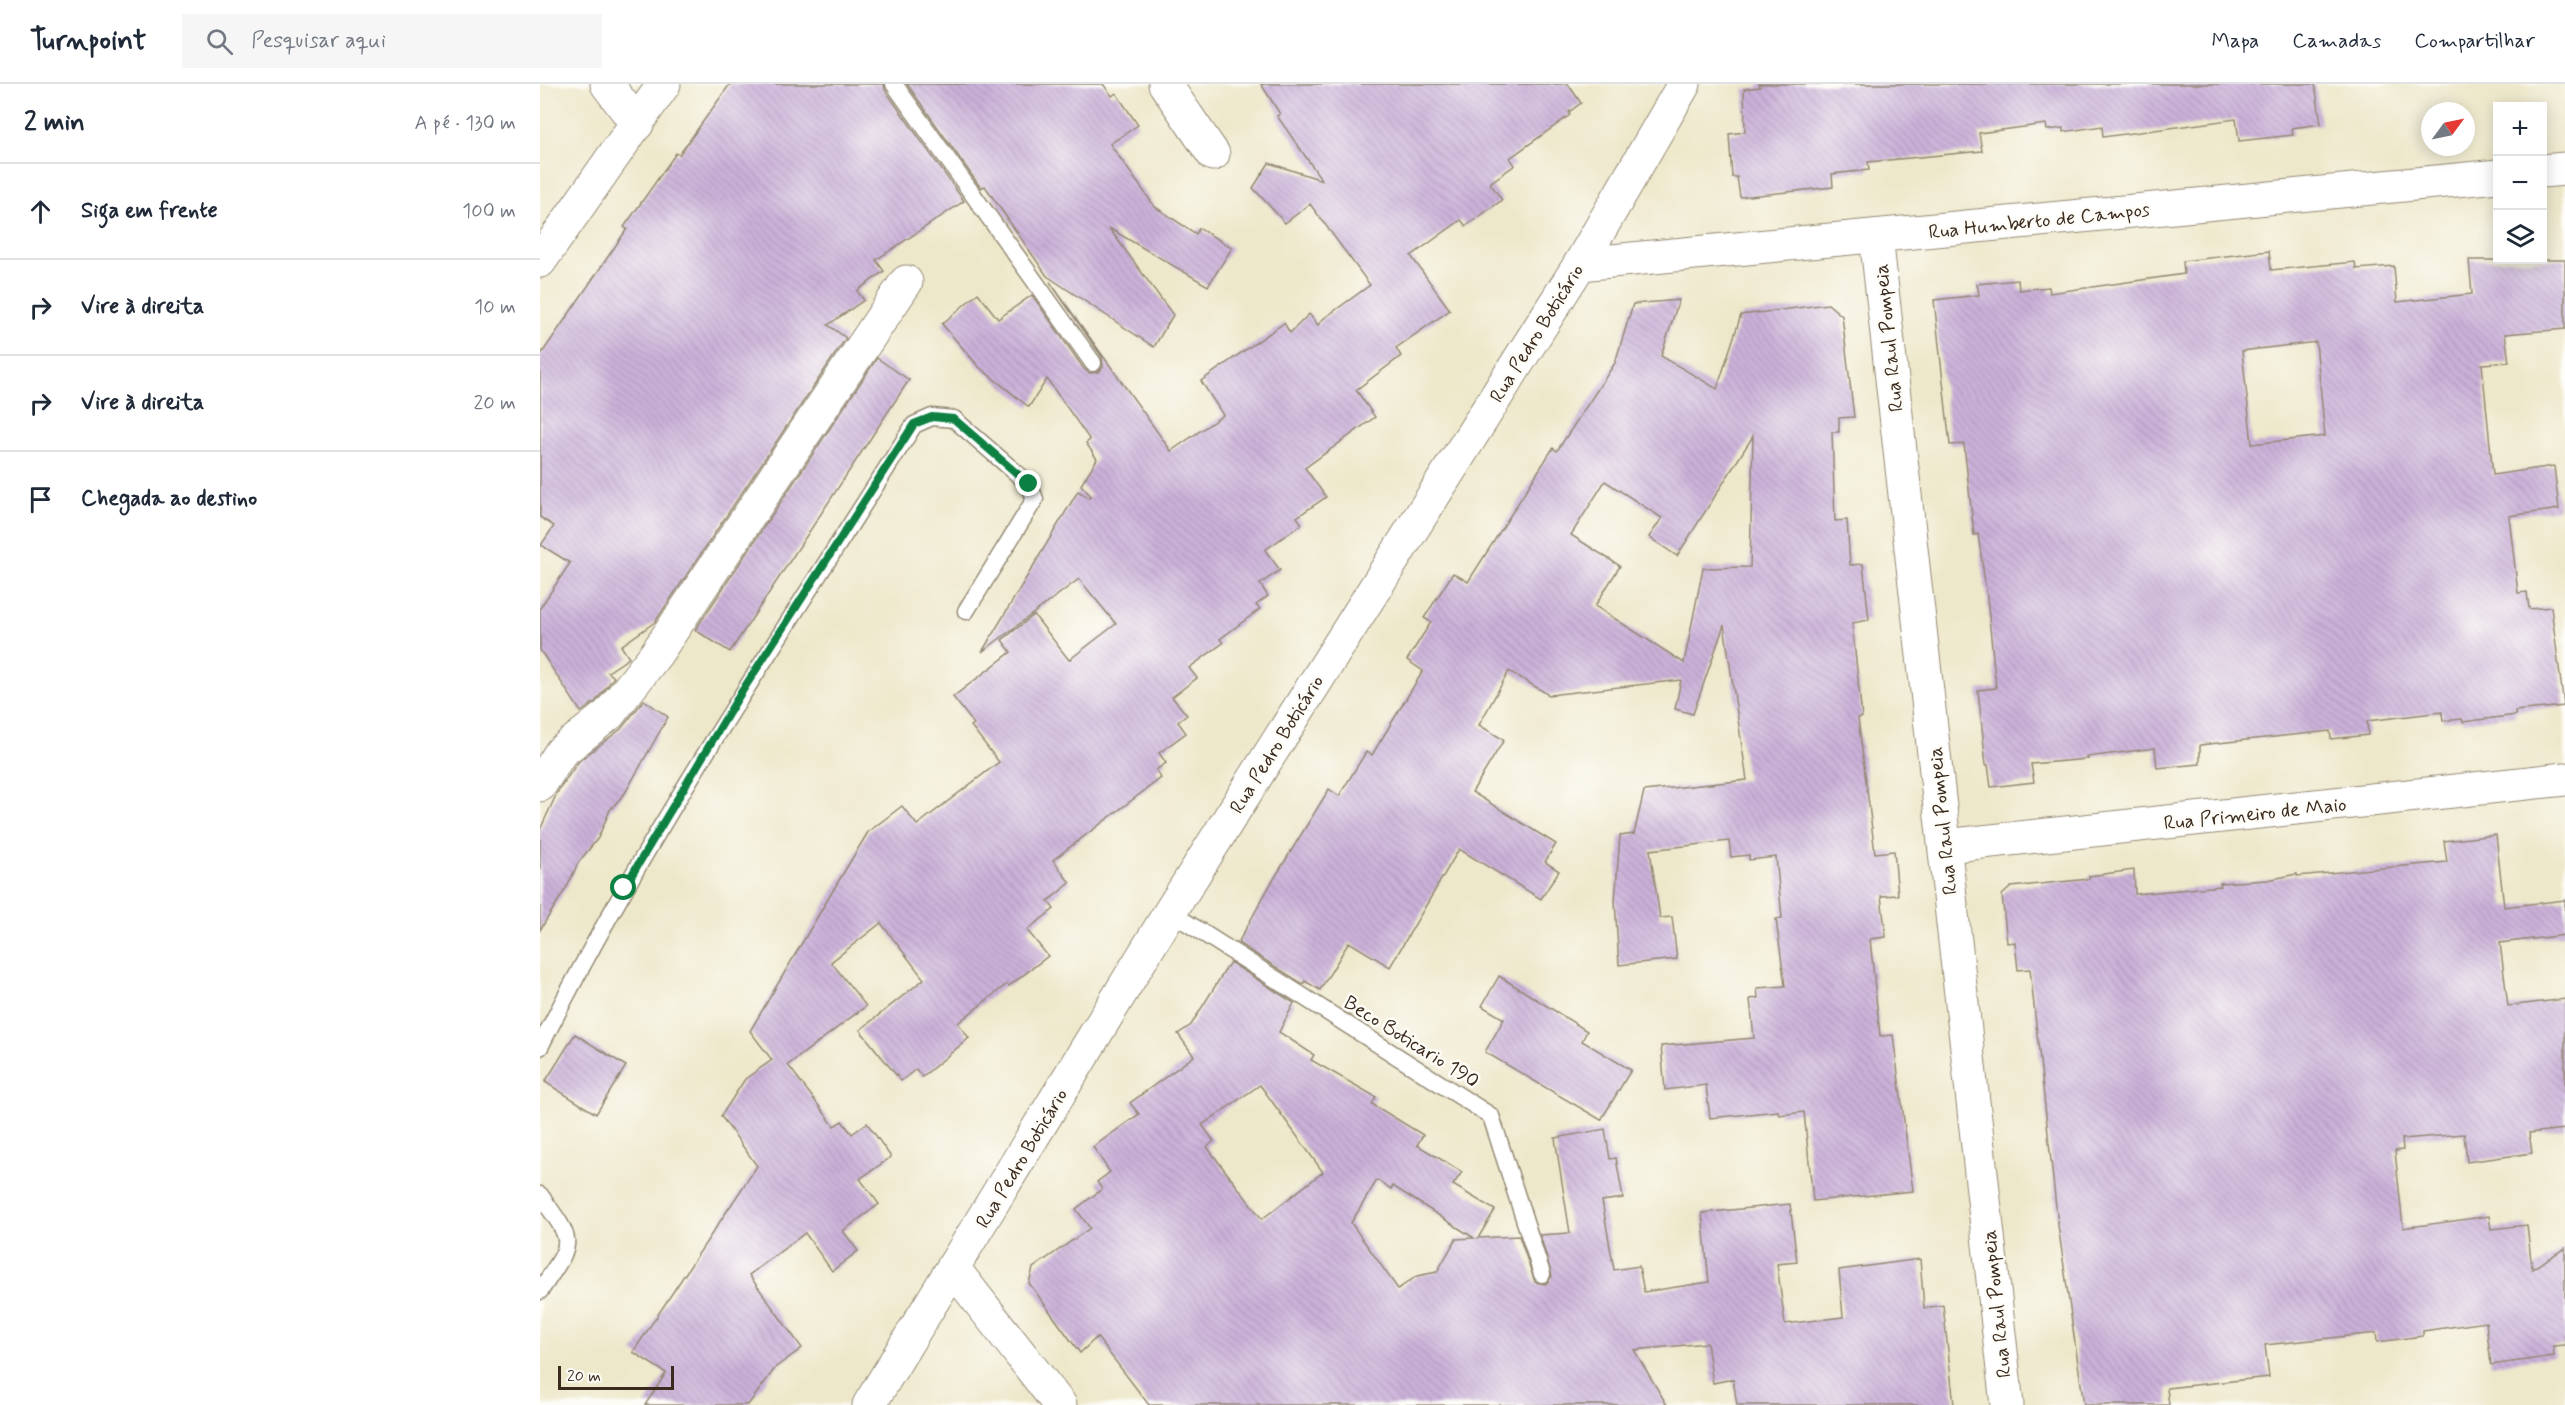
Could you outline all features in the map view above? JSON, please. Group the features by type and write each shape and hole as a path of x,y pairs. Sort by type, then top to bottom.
{"street":[{"path":"607,84 637,124"},
{"path":"540,261 664,84"},
{"path":"1165,84 1213,154"},
{"name":"Rua Pedro Boticário","path":"869,1405 1170,912 1580,264 1683,84"},
{"path":"2547,171 2565,169"},
{"name":"Rua Humberto de Campos","path":"1580,264 2493,176"},
{"name":"Rua Raul Pompeia","path":"1876,236 2007,1405"},
{"path":"540,785 561,752 609,714 657,654 906,282"},
{"name":"Rua Primeiro de Maio","path":"1944,846 2565,779"},
{"path":"954,1268 1060,1405"}],"lane":[{"path":"894,84 1093,363"},
{"path":"540,1047 624,888 739,696 914,424 932,417 954,419 1029,484 1035,499 966,611"},
{"name":"Beco Boticario 190","path":"1170,912 1491,1116 1542,1274"},
{"path":"540,1195 565,1230 567,1243 563,1256 540,1290"}],"building":[{"path":"730,84 884,84 885,90 964,201 876,260 884,271 857,291 864,300 828,325 846,338 655,622 621,646 629,658 608,672 614,677 596,701 581,712 540,650 540,608 570,563 541,545 554,526 540,517 540,356 627,229 624,227 676,153 679,155"},
{"path":"907,84 1103,84 1112,96 1116,93 1138,125 1110,144 1155,207 1196,234 1199,228 1232,248 1208,286 1109,228 1173,315 1154,347 1047,276 985,186 981,188"},
{"path":"1261,84 1568,84 1581,103 1569,112 1570,115 1510,158 1515,165 1490,183 1502,200 1466,226 1461,220 1411,256 1450,310 1396,348 1401,356 1356,390 1375,417 1305,468 1326,497 1297,517 1302,524 1265,550 1280,570 1260,584 1268,596 1256,605 1260,609 1220,639 1223,643 1189,668 1197,678 1172,697 1187,715 1178,722 1186,733 1159,753 1166,763 1156,770 1161,778 1053,860 1070,883 1048,901 1054,909 1027,930 1048,956 1009,986 1007,984 958,1023 969,1038 922,1077 916,1069 901,1081 860,1030 924,979 881,923 831,962 866,1006 788,1065 834,1126 842,1121 852,1134 867,1123 891,1157 860,1179 879,1204 843,1231 858,1251 832,1271 805,1233 749,1275 802,1348 776,1367 748,1405 645,1405 666,1373 633,1352 757,1166 721,1116 745,1079 772,1060 750,1031 868,832 902,806 917,825 999,762 971,726 974,724 953,697 1011,652 1002,640 1034,615 1069,660 1116,624 1079,579 982,652 1078,491 1089,498 1091,496 1081,485 1097,459 1086,443 1090,440 1047,379 1029,407 979,367 942,324 978,293 998,319 1032,295 1084,369 1089,373 1099,372 1103,367 1102,357 1050,282 1171,451 1223,415 1201,381 1284,323 1290,333 1309,314 1318,325 1370,285 1310,204 1285,223 1253,188 1269,163 1322,180 1277,116 1280,114"},
{"path":"1759,84 2315,84 2321,124 2292,128 2293,135 2239,141 2236,119 2103,137 2102,126 2063,132 2063,128 2047,130 2046,124 1979,133 1982,151 1868,162 1869,170 1832,174 1833,187 1740,197 1737,177 1732,177 1729,134 1745,132 1744,89 1760,87"},
{"path":"2269,251 2271,270 2355,262 2356,269 2394,266 2397,302 2472,294 2469,260 2493,260 2493,264 2547,264 2547,260 2565,260 2565,329 2505,334 2509,362 2482,364 2493,475 2554,466 2559,509 2509,516 2518,593 2527,592 2529,609 2551,607 2564,706 2515,711 2516,715 2463,722 2462,719 2443,721 2442,712 2367,721 2368,735 2331,739 2330,731 2200,745 2200,764 2157,768 2155,748 2087,757 2088,759 2031,764 2034,782 1991,787 1988,765 1986,765 1978,690 1996,688 1987,597 1978,534 1974,535 1964,444 1950,445 1934,300 1979,295 1977,284 2018,280 2019,290 2049,287 2050,293 2184,274 2183,261","holes":["2316,342 2325,436 2252,444 2242,351"]},
{"path":"1679,300 1661,356 1717,389 1741,315 1828,304 1842,316 1854,417 1839,418 1839,432 1832,432 1835,521 1847,520 1850,565 1863,564 1869,620 1852,623 1862,717 1858,718 1875,853 1894,851 1898,895 1881,896 1886,937 1870,939 1880,1036 1893,1035 1913,1191 1813,1201 1804,1112 1779,1115 1778,1111 1710,1118 1706,1085 1665,1090 1661,1046 1754,1038 1750,999 1758,998 1757,988 1785,986 1776,919 1782,918 1776,857 1749,860 1749,855 1731,857 1729,841 1650,850 1660,918 1672,917 1677,959 1619,965 1615,901 1620,836 1634,834 1644,791 1747,780 1724,625 1693,714 1675,709 1681,680 1549,695 1509,671 1479,725 1504,740 1472,792 1556,844 1545,862 1559,871 1541,899 1459,849 1390,967 1349,942 1320,990 1305,981 1303,984 1238,943 1269,887 1329,789 1339,796 1366,752 1372,755 1423,671 1407,660 1431,622 1424,618 1453,573 1468,582 1553,448 1557,451 1615,363 1633,304","holes":["1753,436 1750,567 1703,568 1684,663 1595,606 1620,566 1571,535 1605,481 1662,518 1649,537 1677,556"]},
{"path":"877,358 909,380 730,652 695,630"},
{"path":"644,700 668,717 625,793 610,810 598,838 578,863 568,885 540,930 540,830 557,793 579,761 621,729"},
{"path":"2496,835 2504,907 2565,900 2565,935 2500,943 2508,1006 2565,999 2565,1129 2529,1133 2532,1153 2467,1162 2464,1134 2402,1139 2403,1150 2395,1151 2403,1228 2489,1216 2491,1229 2527,1225 2532,1269 2565,1248 2565,1345 2553,1346 2554,1356 2491,1365 2486,1322 2423,1331 2423,1336 2377,1342 2376,1333 2265,1345 2269,1377 2167,1388 2169,1405 2084,1405 2058,1225 2030,969 2018,970 2015,942 2007,943 2002,895 2011,887 2089,879 2089,876 2134,870 2135,894 2221,886 2220,883 2267,880 2297,874 2297,876 2447,862 2444,841"},
{"path":"1230,962 1294,1003 1279,1032 1314,1055 1311,1060 1376,1097 1372,1104 1423,1135 1417,1145 1462,1172 1453,1185 1495,1210 1478,1238 1519,1236 1535,1282 1546,1284 1552,1276 1540,1235 1570,1233 1555,1138 1605,1129 1610,1159 1616,1158 1623,1198 1602,1201 1614,1270 1639,1266 1644,1292 1709,1282 1702,1213 1790,1204 1797,1262 1777,1264 1785,1324 1843,1317 1839,1270 1920,1259 1924,1308 1943,1305 1954,1405 1737,1405 1733,1379 1713,1383 1707,1343 1634,1350 1667,1405 1149,1405 1097,1337 1080,1353 1029,1283 1033,1268 1090,1228 1076,1209 1102,1189 1097,1182 1110,1172 1093,1147 1139,1114 1130,1103 1194,1056 1178,1034 1191,1025","holes":["1260,1085 1323,1172 1262,1219 1207,1147 1214,1141 1202,1125","1377,1180 1391,1189 1393,1186 1474,1238 1456,1239 1437,1272 1417,1276 1398,1289 1351,1223"]},
{"path":"1499,976 1587,1031 1582,1041 1631,1070 1601,1120 1485,1052 1504,1019 1482,1006"},
{"path":"575,1034 626,1066 596,1114 545,1082"}],"route":[{"path":"624,888 739,696 914,424 932,417 954,419 1029,484"}]}
